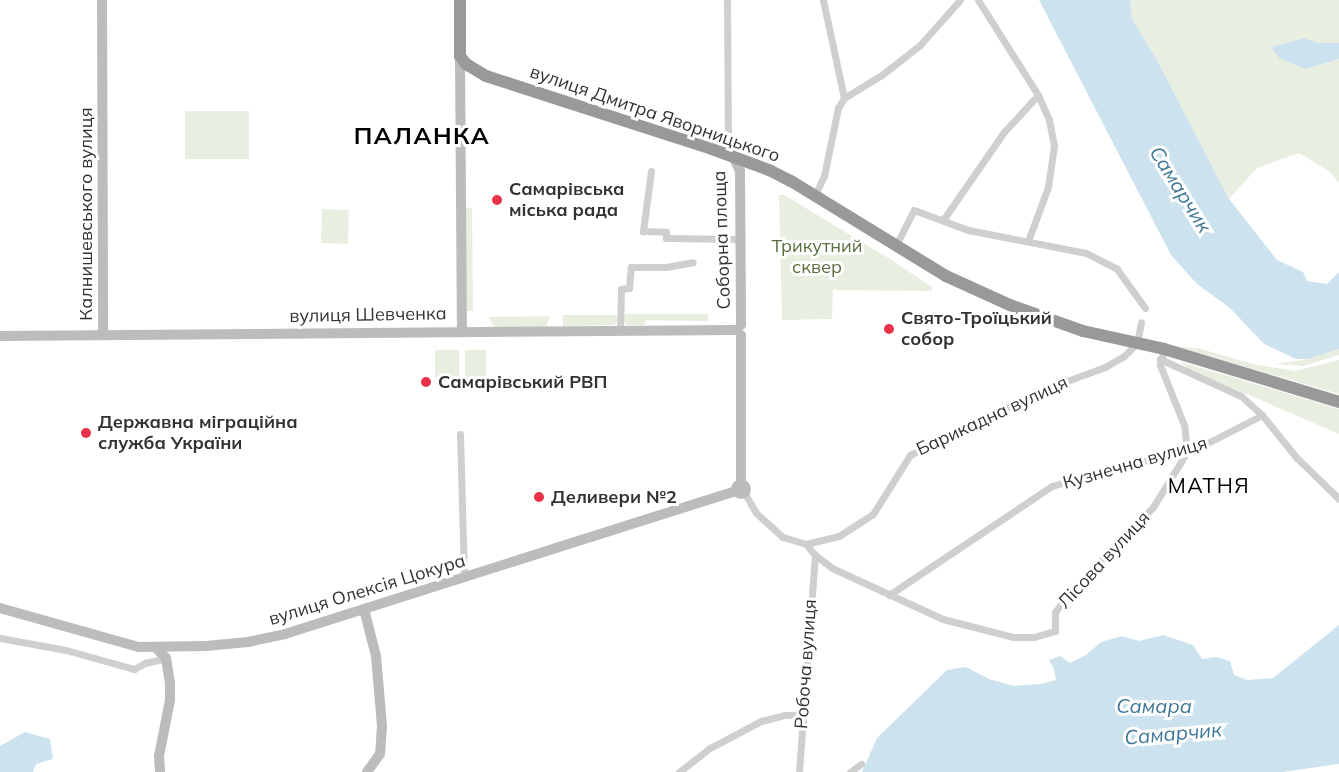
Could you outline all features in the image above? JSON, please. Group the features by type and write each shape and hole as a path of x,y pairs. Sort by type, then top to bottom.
{"highway":[{"path":"460,0 460,56"},
{"name":"вулиця Дмитра Яворницького","path":"460,56 466,64 486,76 733,156 769,170 815,195 946,276 1010,305 1083,331 1137,343 1162,354 1339,402"}],"street":[{"name":"Калнишевського вулиця","path":"102,0 103,334"},
{"path":"727,0 728,141 733,156"},
{"path":"823,0 844,98"},
{"path":"815,195 824,176 838,108 844,98 883,74 920,45 960,0"},
{"path":"978,0 1038,95 1050,120 1054,146 1048,188 1028,241"},
{"path":"460,56 462,331"},
{"path":"944,220 1004,132 1038,95"},
{"name":"Соборна площа","path":"733,156 740,171 741,489"},
{"path":"651,171 643,231 666,231 666,238 741,239"},
{"path":"896,245 914,210 969,230 1086,253 1117,269 1145,308"},
{"path":"620,330 621,290 629,288 630,267 666,267 693,262"},
{"path":"1137,343 1141,322"},
{"name":"вулиця Шевченка","path":"0,336 739,330"},
{"name":"Барикадна вулиця","path":"806,544 838,536 873,514 910,455 1045,389 1105,367 1124,356 1137,343"},
{"path":"1162,354 1241,396 1262,415 1296,457 1339,499"},
{"path":"1162,354 1184,425 1186,452"},
{"name":"Кузнечна вулиця","path":"890,595 1052,486 1112,468 1186,452 1210,444 1262,415"},
{"path":"460,434 464,578"},
{"name":"Лісова вулиця","path":"890,595 943,619 1013,637 1034,637 1055,631 1055,612 1083,578 1153,507 1186,452"},
{"path":"741,489 756,513 783,537 806,544 815,555 832,568 890,595"},
{"name":"вулиця Олексія Цокура","path":"0,608 139,647 206,646 257,640 464,578 741,489"},
{"name":"Робоча вулиця","path":"799,772 815,555"},
{"path":"364,609 376,656 382,726 380,754 368,771"},
{"path":"0,638 66,650 134,669 166,658"},
{"path":"156,648 166,658 170,700 162,734 160,772"},
{"path":"679,772 710,748 761,721 779,716 802,715"},
{"path":"850,772 861,764"}],"green space":[{"path":"1130,0 1339,0 1339,43 1319,43 1304,38 1271,47 1306,69 1339,59 1339,183 1330,172 1299,153 1257,168 1229,199 1157,60 1132,19"},
{"path":"185,111 249,111 249,159 185,159"},
{"name":"Трикутний сквер","path":"779,195 784,195 890,259 932,287 932,291 833,290 832,319 782,320"},
{"path":"466,208 472,208 473,311 465,311"},
{"path":"322,209 349,210 348,244 321,243"},
{"path":"623,314 708,314 708,321 646,320 644,325 627,325 623,321"},
{"path":"563,315 616,315 617,323 563,326"},
{"path":"550,316 546,327 494,327 488,317"},
{"path":"1175,346 1201,349 1257,365 1295,371 1339,360 1339,394"},
{"path":"1339,349 1339,355 1303,366 1274,364 1309,359"},
{"path":"435,350 459,350 459,377 435,377"},
{"path":"465,350 486,350 486,377 465,377"},
{"path":"1178,361 1339,409 1339,434 1191,370"}],"water":[{"name":"Самарчик","path":"1039,0 1130,0 1132,19 1157,60 1229,199 1277,260 1303,272 1307,281 1327,284 1339,272 1339,349 1309,359 1296,359 1264,344 1230,308 1197,284 1171,255"},
{"path":"1304,38 1319,43 1339,43 1339,59 1306,69 1280,59 1271,47"},
{"name":"Самара","path":"1339,625 1339,764 1283,772 862,772 877,738 947,670 966,667 989,679 1014,686 1041,684 1056,680 1049,660 1060,656 1070,663 1086,655 1101,642 1122,636 1139,641 1163,635 1193,645 1202,659 1216,657 1230,661 1234,675 1247,680 1273,678"},
{"path":"25,732 50,739 53,759 36,764 33,772 0,772 0,746"}],"place":[{"name":"Самарівська міська рада","path":"497,200"},
{"name":"Свято-Троїцький собор","path":"889,329"},
{"name":"Самарівський РВП","path":"426,382"},
{"name":"Державна міграційна служба України","path":"86,433"},
{"name":"Деливери №2","path":"539,497"}],"district":[{"name":"ПАЛАНКА","path":"422,136"},
{"name":"МАТНЯ","path":"1209,485"}]}
